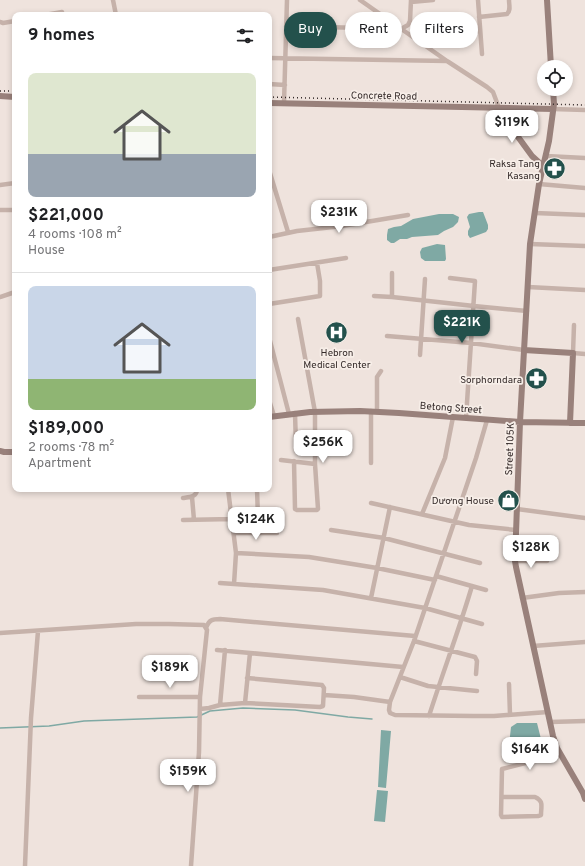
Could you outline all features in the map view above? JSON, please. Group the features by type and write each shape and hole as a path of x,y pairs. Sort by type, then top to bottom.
{"main road":[{"path":"547,0 551,60"},
{"path":"0,96 12,97"},
{"name":"Street 105K","path":"554,96 546,156 539,184 530,244 520,422 515,561 553,736 560,753 585,799"},
{"name":"Concrete Road","path":"272,103 553,110"},
{"path":"499,108 502,115 532,156 544,167"},
{"path":"524,350 573,353 570,423"},
{"name":"Betong Street","path":"272,417 315,412 374,412 520,422 585,423"},
{"path":"0,451 12,452"}],"street":[{"path":"113,0 115,12"},
{"path":"287,0 287,12"},
{"path":"360,0 377,12"},
{"path":"402,28 408,25 410,21 411,1 433,0"},
{"path":"478,0 482,54"},
{"path":"479,17 507,14 510,10 509,0"},
{"path":"0,22 12,22"},
{"path":"284,103 286,48"},
{"path":"429,48 493,92 499,108"},
{"path":"272,58 447,61"},
{"path":"272,84 285,85"},
{"path":"553,110 585,110"},
{"path":"546,156 585,158"},
{"path":"272,180 288,232"},
{"path":"0,185 12,183"},
{"path":"539,184 585,188"},
{"path":"0,210 12,210"},
{"path":"535,213 585,215"},
{"path":"272,236 288,232 342,226 408,215"},
{"path":"530,244 585,246"},
{"path":"272,270 346,258"},
{"path":"272,304 320,296 320,282 317,263"},
{"path":"392,273 392,297"},
{"path":"450,278 475,281 466,418"},
{"path":"420,355 426,279"},
{"path":"528,287 585,290"},
{"path":"0,297 12,293"},
{"path":"374,296 527,311"},
{"path":"294,461 294,507 297,510 318,510 315,464 315,412 298,319"},
{"path":"574,325 573,353 585,354"},
{"path":"387,336 524,350"},
{"path":"272,346 292,414 296,447"},
{"path":"371,463 377,377 381,371"},
{"path":"422,514 445,458 453,417"},
{"path":"487,420 476,458 436,578 390,702 389,710 390,713 395,715 429,716 510,715 548,712"},
{"path":"281,460 315,464"},
{"path":"183,498 192,497 197,492"},
{"path":"228,492 236,553 234,584"},
{"path":"257,492 258,518"},
{"path":"192,497 194,520"},
{"path":"371,503 469,525 516,530"},
{"path":"371,598 390,507"},
{"path":"517,509 585,518"},
{"path":"183,520 232,519"},
{"path":"331,530 384,538 480,563"},
{"path":"234,533 277,533"},
{"path":"236,553 309,557 436,578 486,590"},
{"path":"515,561 547,561"},
{"path":"220,583 323,590 425,608 482,624"},
{"path":"429,716 472,586"},
{"path":"522,598 559,593 585,592"},
{"path":"191,866 199,752 200,697 205,656 206,628 210,620 220,619 414,639 475,657 477,661 476,674"},
{"path":"0,633 140,624 204,625 206,628"},
{"path":"25,866 31,734 38,631"},
{"path":"533,646 585,642"},
{"path":"217,650 403,667"},
{"path":"220,705 225,650"},
{"path":"245,703 250,653"},
{"path":"400,677 428,686 478,691"},
{"path":"200,710 220,705 245,703 323,706 323,686 320,684 247,678"},
{"path":"509,684 510,715"},
{"path":"324,695 390,702"},
{"path":"140,698 200,697"},
{"path":"550,722 585,721"},
{"path":"502,796 535,797 541,802 540,815 502,817 501,815 502,769 560,753"}],"water":[{"path":"483,212 488,229 486,232 470,238 468,231 470,227 467,217 469,214"},
{"path":"439,214 453,214 459,217 458,222 453,227 438,235 400,239 394,243 387,240 388,229 401,226 413,219"},
{"path":"437,244 445,245 445,261 425,261 421,258 420,252 422,248"},
{"path":"517,723 537,723 542,743 520,751 513,751 509,745 511,727"},
{"path":"381,730 391,731 386,788 378,787"},
{"path":"377,790 388,791 385,822 374,821"}],"waterway":[{"path":"0,728 49,726 84,721 197,717 210,711 243,708 295,710 372,719"}],"railway":[{"path":"0,91 12,91"},
{"path":"272,97 585,105"}],"place":[{"name":"Raksa Tang Kasang","path":"555,169"},
{"name":"Hebron Medical Center","path":"337,332"},
{"name":"Sorphorndara","path":"537,379"},
{"name":"Dương House","path":"509,500"}]}
